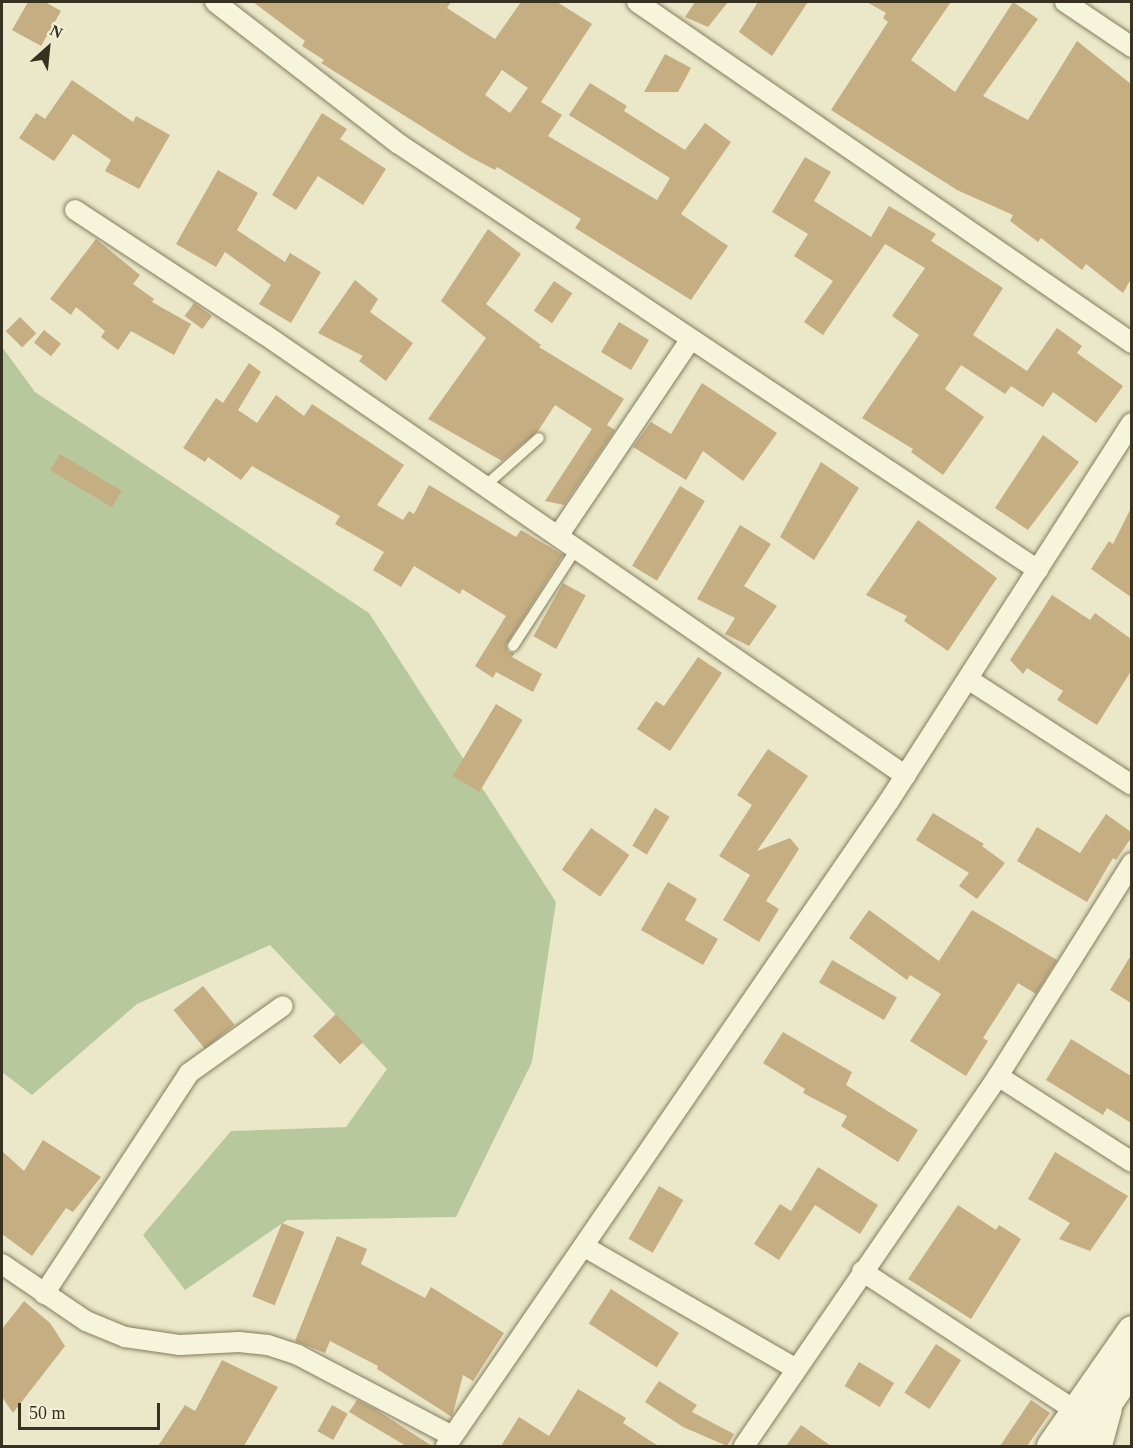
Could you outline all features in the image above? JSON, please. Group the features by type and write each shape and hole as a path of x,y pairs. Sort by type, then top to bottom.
{"street":[{"path":"215,2 399,144 1038,570"},
{"path":"637,2 1131,343"},
{"path":"1065,2 1131,47"},
{"path":"75,210 486,486 906,776"},
{"path":"558,536 690,340"},
{"path":"2,1264 86,1321 125,1337 180,1346 239,1342 268,1345 298,1355 449,1441 585,1247 906,776 1131,423"},
{"path":"968,679 1131,785"},
{"path":"744,1446 795,1368 998,1076 1131,863"},
{"path":"44,1294 189,1073 283,1005"},
{"path":"998,1076 1131,1162"},
{"path":"585,1247 795,1368"},
{"path":"862,1271 1076,1412"},
{"path":"1051,1446 1131,1330"},
{"path":"1078,1446 1124,1380"},
{"path":"1102,1446 1124,1380"}],"lane":[{"path":"486,486 539,438"},
{"path":"513,646 576,549"}],"green space":[{"path":"2,347 35,392 369,613 556,902 532,1062 456,1217 287,1220 185,1290 143,1235 231,1131 346,1127 387,1069 270,945 137,1004 32,1095 2,1072"}],"building":[{"path":"28,2 45,2 61,11 41,46 12,30"},
{"path":"253,2 451,2 447,8 495,39 521,2 557,2 592,24 541,102 562,115 548,136 657,200 670,178 569,115 590,83 627,106 624,111 685,150 705,123 731,142 681,214 728,246 691,300 575,228 581,219 497,167 495,170 470,157 321,63 324,60 302,46 305,41","holes":["502,70 528,88 510,113 485,95"]},
{"path":"695,2 728,2 708,27 685,17"},
{"path":"758,2 808,2 772,56 739,32"},
{"path":"867,2 951,2 911,60 955,92 1013,2 1038,19 983,96 1028,120 1077,41 1131,84 1131,279 1123,293 1086,264 1082,270 1041,238 1038,242 1010,221 1013,215 957,190 831,110 888,22 883,18 886,13"},
{"path":"665,54 691,68 678,92 644,92"},
{"path":"72,80 133,122 136,116 170,135 139,189 105,171 111,160 73,134 54,161 19,138 36,113 45,119"},
{"path":"322,113 347,129 340,139 386,169 363,205 318,176 296,210 272,195"},
{"path":"805,157 831,172 814,201 871,237 889,206 936,234 931,241 1003,288 973,335 1027,371 1057,328 1082,346 1077,353 1123,386 1096,423 1053,392 1043,407 1011,386 1005,394 961,365 945,389 984,417 943,475 911,452 913,449 862,418 919,335 892,316 925,268 885,244 823,335 804,322 833,281 794,256 808,234 772,212"},
{"path":"218,170 258,193 237,230 285,262 290,253 321,272 291,323 259,304 271,285 225,252 216,267 176,244"},
{"path":"488,229 521,254 486,304 541,345 539,347 624,399 607,425 615,430 564,505 545,501 592,429 555,405 538,431 502,461 428,419 486,338 441,301"},
{"path":"96,239 140,275 133,284 154,299 152,302 191,324 174,355 131,331 118,350 101,337 105,331 76,307 71,315 50,299"},
{"path":"355,280 378,299 370,312 413,343 386,381 359,361 363,356 318,333"},
{"path":"554,281 572,293 552,323 534,311"},
{"path":"194,303 212,316 202,329 185,316"},
{"path":"20,317 36,333 22,347 6,331"},
{"path":"619,322 649,340 631,370 601,352"},
{"path":"44,330 61,344 51,356 34,342"},
{"path":"249,363 261,372 238,410 257,423 276,395 304,416 312,404 404,465 377,505 403,520 409,511 414,514 429,485 516,537 521,530 563,555 506,645 508,652 515,653 512,657 542,674 533,692 496,672 493,678 475,666 506,616 462,589 460,594 414,566 401,587 373,570 384,552 335,524 340,516 252,466 241,480 208,457 205,462 183,448 216,398 223,403"},
{"path":"702,383 777,433 743,481 703,451 686,480 633,447 651,422 671,434"},
{"path":"1043,435 1079,462 1028,530 995,508"},
{"path":"60,454 122,491 112,507 50,470"},
{"path":"821,462 859,488 814,560 780,537"},
{"path":"680,486 705,501 657,581 632,566"},
{"path":"1131,508 1131,597 1091,569 1109,541 1113,544"},
{"path":"918,520 997,578 948,651 904,621 907,616 866,595"},
{"path":"740,525 771,544 744,586 777,606 749,646 725,634 735,618 697,599"},
{"path":"563,583 586,596 556,649 533,636"},
{"path":"1052,595 1090,620 1095,613 1131,639 1131,671 1097,725 1057,700 1063,691 1027,668 1023,674 1010,660"},
{"path":"698,657 722,673 670,751 637,729 656,701 664,706"},
{"path":"496,704 523,720 479,792 453,776"},
{"path":"768,749 808,776 757,851 790,838 799,849 766,901 779,909 759,942 723,920 750,875 719,856 752,805 737,795"},
{"path":"655,808 670,817 647,854 632,846"},
{"path":"933,813 984,844 982,846 1005,863 977,899 959,886 969,873 916,840"},
{"path":"1106,814 1131,832 1131,838 1116,860 1113,858 1087,902 1017,861 1037,827 1080,853"},
{"path":"591,828 630,855 600,897 562,870"},
{"path":"668,882 697,899 685,920 718,939 703,965 641,930"},
{"path":"869,910 939,961 972,910 1057,960 1036,994 1018,983 983,1038 988,1041 966,1076 910,1041 941,994 910,975 907,980 849,938"},
{"path":"1131,955 1131,1003 1110,990"},
{"path":"832,960 897,998 884,1020 819,983"},
{"path":"203,986 234,1025 205,1049 173,1010"},
{"path":"336,1014 363,1042 340,1064 313,1036"},
{"path":"783,1032 852,1072 846,1085 918,1130 898,1162 841,1126 847,1116 803,1093 805,1089 763,1063"},
{"path":"1071,1039 1131,1076 1131,1123 1107,1108 1103,1115 1046,1080"},
{"path":"43,1140 101,1177 73,1212 66,1208 32,1256 2,1234 2,1151 24,1171"},
{"path":"1055,1152 1128,1196 1090,1251 1059,1239 1070,1223 1028,1199"},
{"path":"818,1167 878,1205 860,1234 815,1205 779,1260 754,1244 780,1204 791,1211"},
{"path":"659,1186 683,1200 653,1253 628,1239"},
{"path":"958,1205 996,1230 999,1225 1021,1239 971,1319 908,1279"},
{"path":"282,1223 304,1232 275,1305 252,1296"},
{"path":"337,1236 367,1249 361,1264 425,1298 431,1287 504,1333 473,1381 463,1375 452,1417 377,1369 378,1366 330,1341 325,1353 295,1341"},
{"path":"611,1289 679,1333 657,1368 589,1323"},
{"path":"24,1301 50,1323 65,1346 13,1413 2,1397 2,1329"},
{"path":"936,1344 961,1360 930,1409 904,1393"},
{"path":"222,1360 278,1387 244,1446 158,1446 185,1405 195,1411"},
{"path":"859,1362 894,1383 880,1407 845,1386"},
{"path":"659,1381 697,1405 692,1412 734,1434 727,1446 683,1427 645,1402"},
{"path":"578,1389 626,1418 623,1423 658,1446 501,1446 519,1417 549,1436"},
{"path":"357,1400 432,1446 406,1446 349,1412"},
{"path":"1031,1400 1050,1413 1027,1446 1000,1446"},
{"path":"332,1405 348,1414 333,1440 317,1431"},
{"path":"801,1425 831,1446 786,1446"}]}
